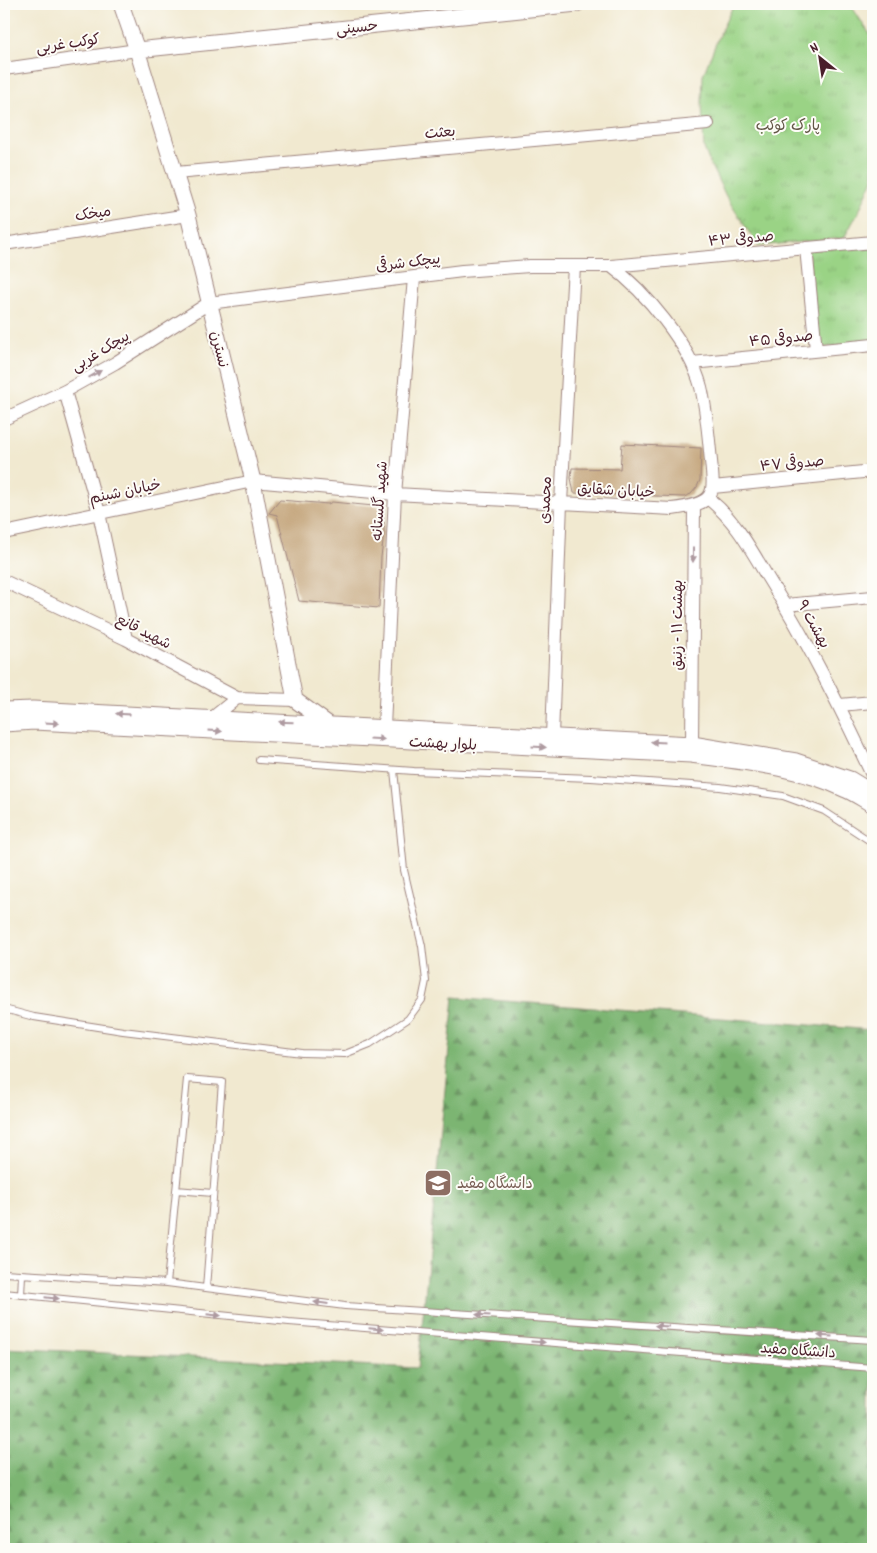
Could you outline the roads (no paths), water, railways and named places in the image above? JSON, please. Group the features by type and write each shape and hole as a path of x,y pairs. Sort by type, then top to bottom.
{"street":[{"name":"نسترن","path":"121,4 188,215 253,481 295,700"},
{"name":"حسینی","path":"137,50 577,4"},
{"name":"کوکب غربی","path":"4,69 137,50"},
{"name":"بعثت","path":"176,173 708,124"},
{"name":"میخک","path":"4,244 188,215"},
{"name":"صدوقی ۴۳","path":"612,266 873,242"},
{"path":"806,248 816,350"},
{"name":"پیچک شرقی","path":"209,303 462,271 530,266 612,266"},
{"name":"محمدی","path":"552,736 561,503 574,266"},
{"path":"612,266 626,276 650,303 692,363 701,386 705,408 713,487 708,499"},
{"name":"شهید گلستانه","path":"384,727 395,494 414,278"},
{"name":"پیچک غربی","path":"4,419 65,391 114,363 209,303"},
{"name":"صدوقی ۴۵","path":"692,363 873,345"},
{"path":"65,391 99,513 126,639"},
{"name":"صدوقی ۴۷","path":"713,487 873,471"},
{"name":"خیابان شقایق","path":"253,481 395,494 672,510 694,506 708,499"},
{"name":"خیابان شبنم","path":"4,533 253,481"},
{"name":"بهشت ۹","path":"708,499 735,524 785,605 840,705 873,777"},
{"name":"بهشت ۱۱ - زنبق","path":"692,744 694,506"},
{"name":"شهید قانع","path":"4,581 126,639 237,698"},
{"path":"785,605 873,597"},
{"path":"211,719 237,698 295,700 327,724"},
{"path":"840,705 873,702"},
{"name":"بلوار بهشت","path":"4,710 33,709 692,744 796,761 850,779 873,793"},
{"name":"بلوار بهشت","path":"4,724 34,722 691,755 746,762 798,773 845,789 873,805"}],"lane":[{"path":"259,760 394,770 591,778 720,786 783,796 824,811 873,843"},
{"path":"4,1009 34,1017 123,1031 302,1053 345,1054 377,1040 408,1019 422,1000 426,981 422,946 404,870 394,770"},
{"path":"167,1284 187,1079 222,1082 206,1288"},
{"path":"176,1190 212,1193"},
{"name":"دانشگاه مفید","path":"4,1274 167,1284 345,1306 873,1340"},
{"path":"21,1295 22,1275"},
{"name":"دانشگاه مفید","path":"4,1294 299,1323 873,1368"}],"place":[{"name":"دانشگاه مفید","path":"438,1183"}],"park label":[{"name":"پارک کوکب","path":"788,125"}]}
